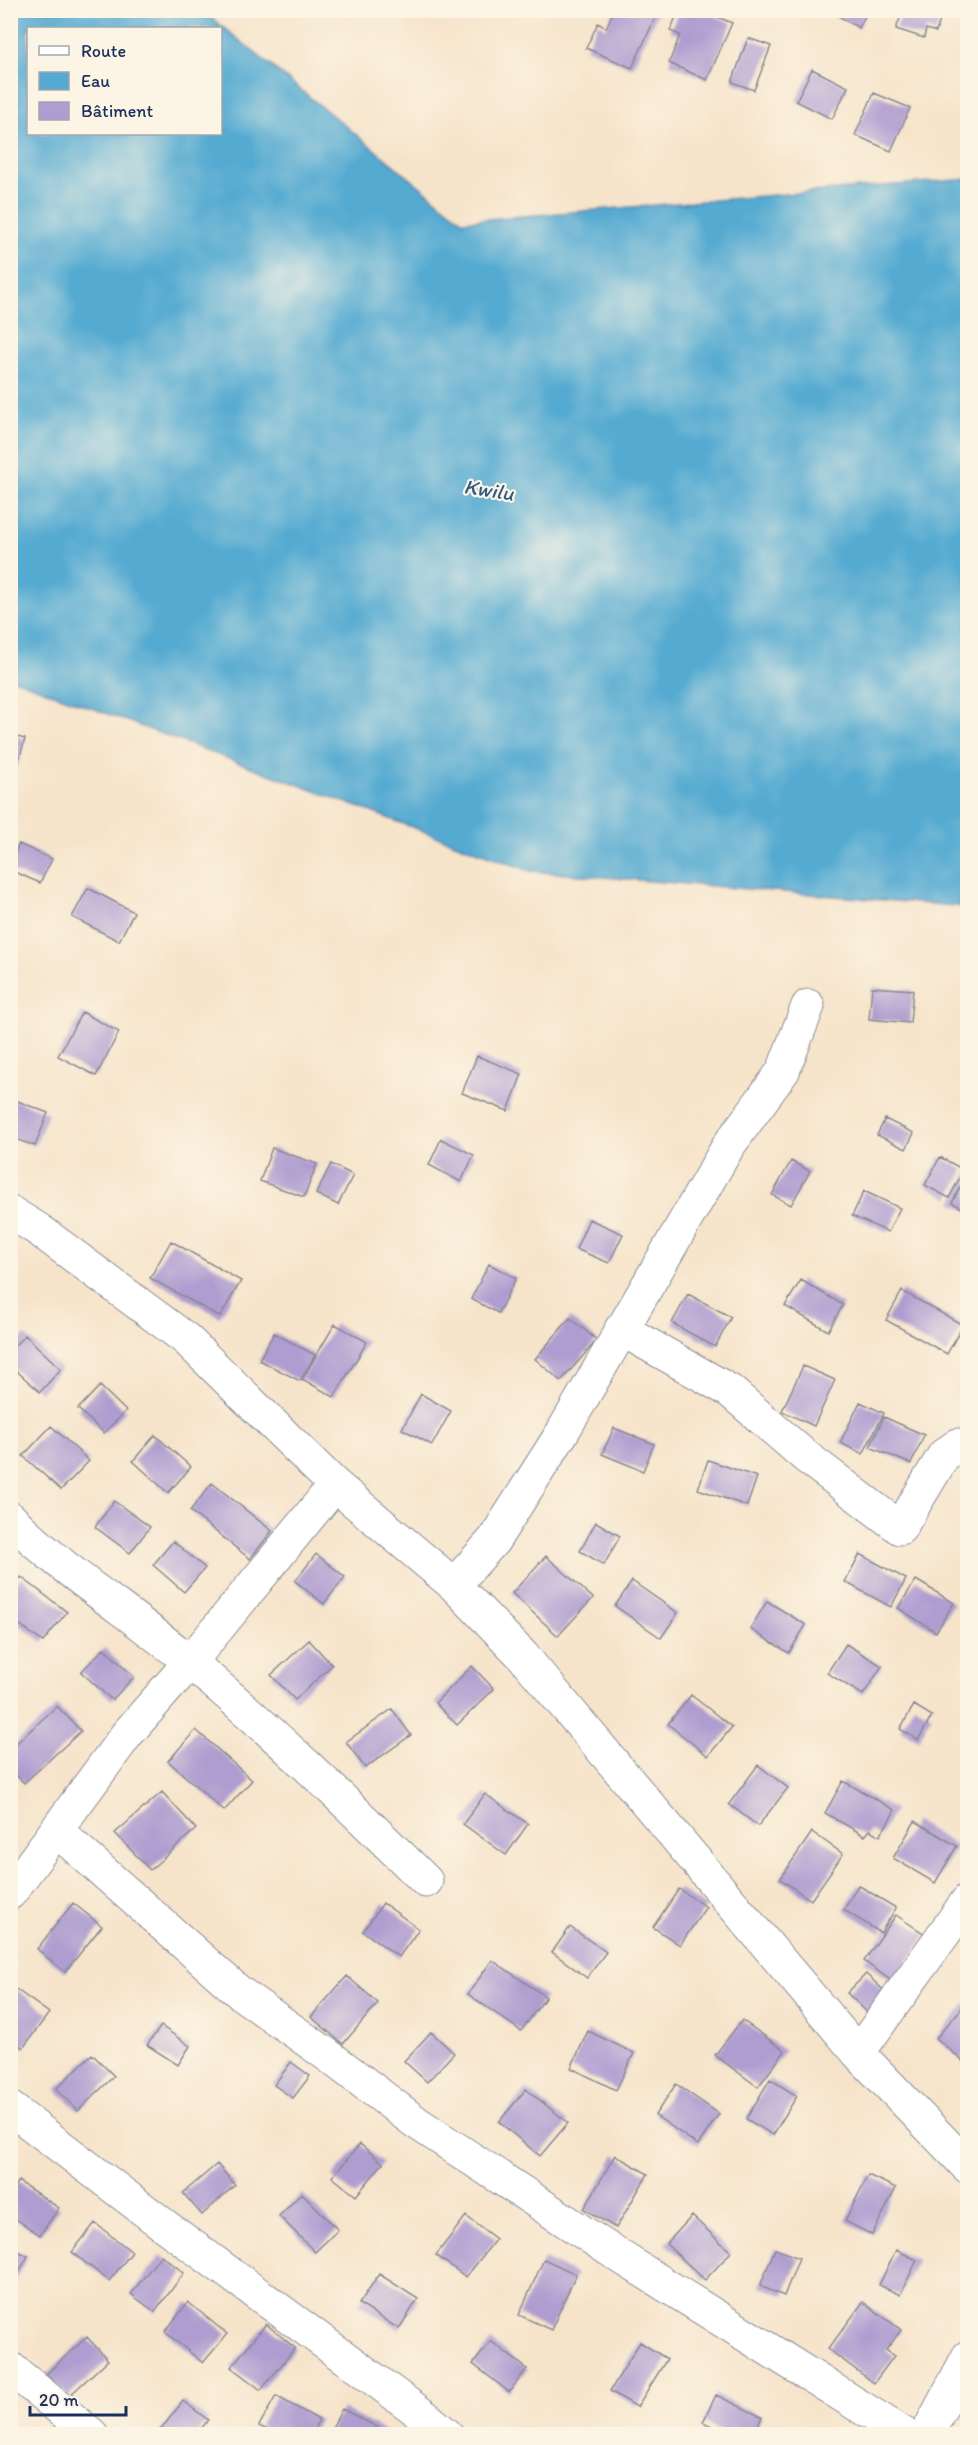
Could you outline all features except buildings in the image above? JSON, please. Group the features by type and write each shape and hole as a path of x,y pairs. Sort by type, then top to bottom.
{"street":[{"path":"454,1585 494,1540 562,1433 729,1145 783,1071 808,1006"},
{"path":"10,1212 39,1230 186,1339 334,1485 454,1585 523,1656 858,2053 968,2167"},
{"path":"621,1329 730,1391 805,1456 900,1528 944,1455 958,1445 968,1446"},
{"path":"10,1893 127,1734 190,1662 334,1485"},
{"path":"10,1518 96,1593 190,1662 295,1752 426,1881"},
{"path":"57,1831 240,1993 417,2123 616,2254 904,2434"},
{"path":"858,2053 968,1900"},
{"path":"10,2108 446,2434"},
{"path":"927,2434 967,2358"},
{"path":"10,2368 91,2434"}],"water":[{"name":"Kwilu","path":"10,11 203,11 463,221 967,179 967,907 530,871 11,678"}]}
